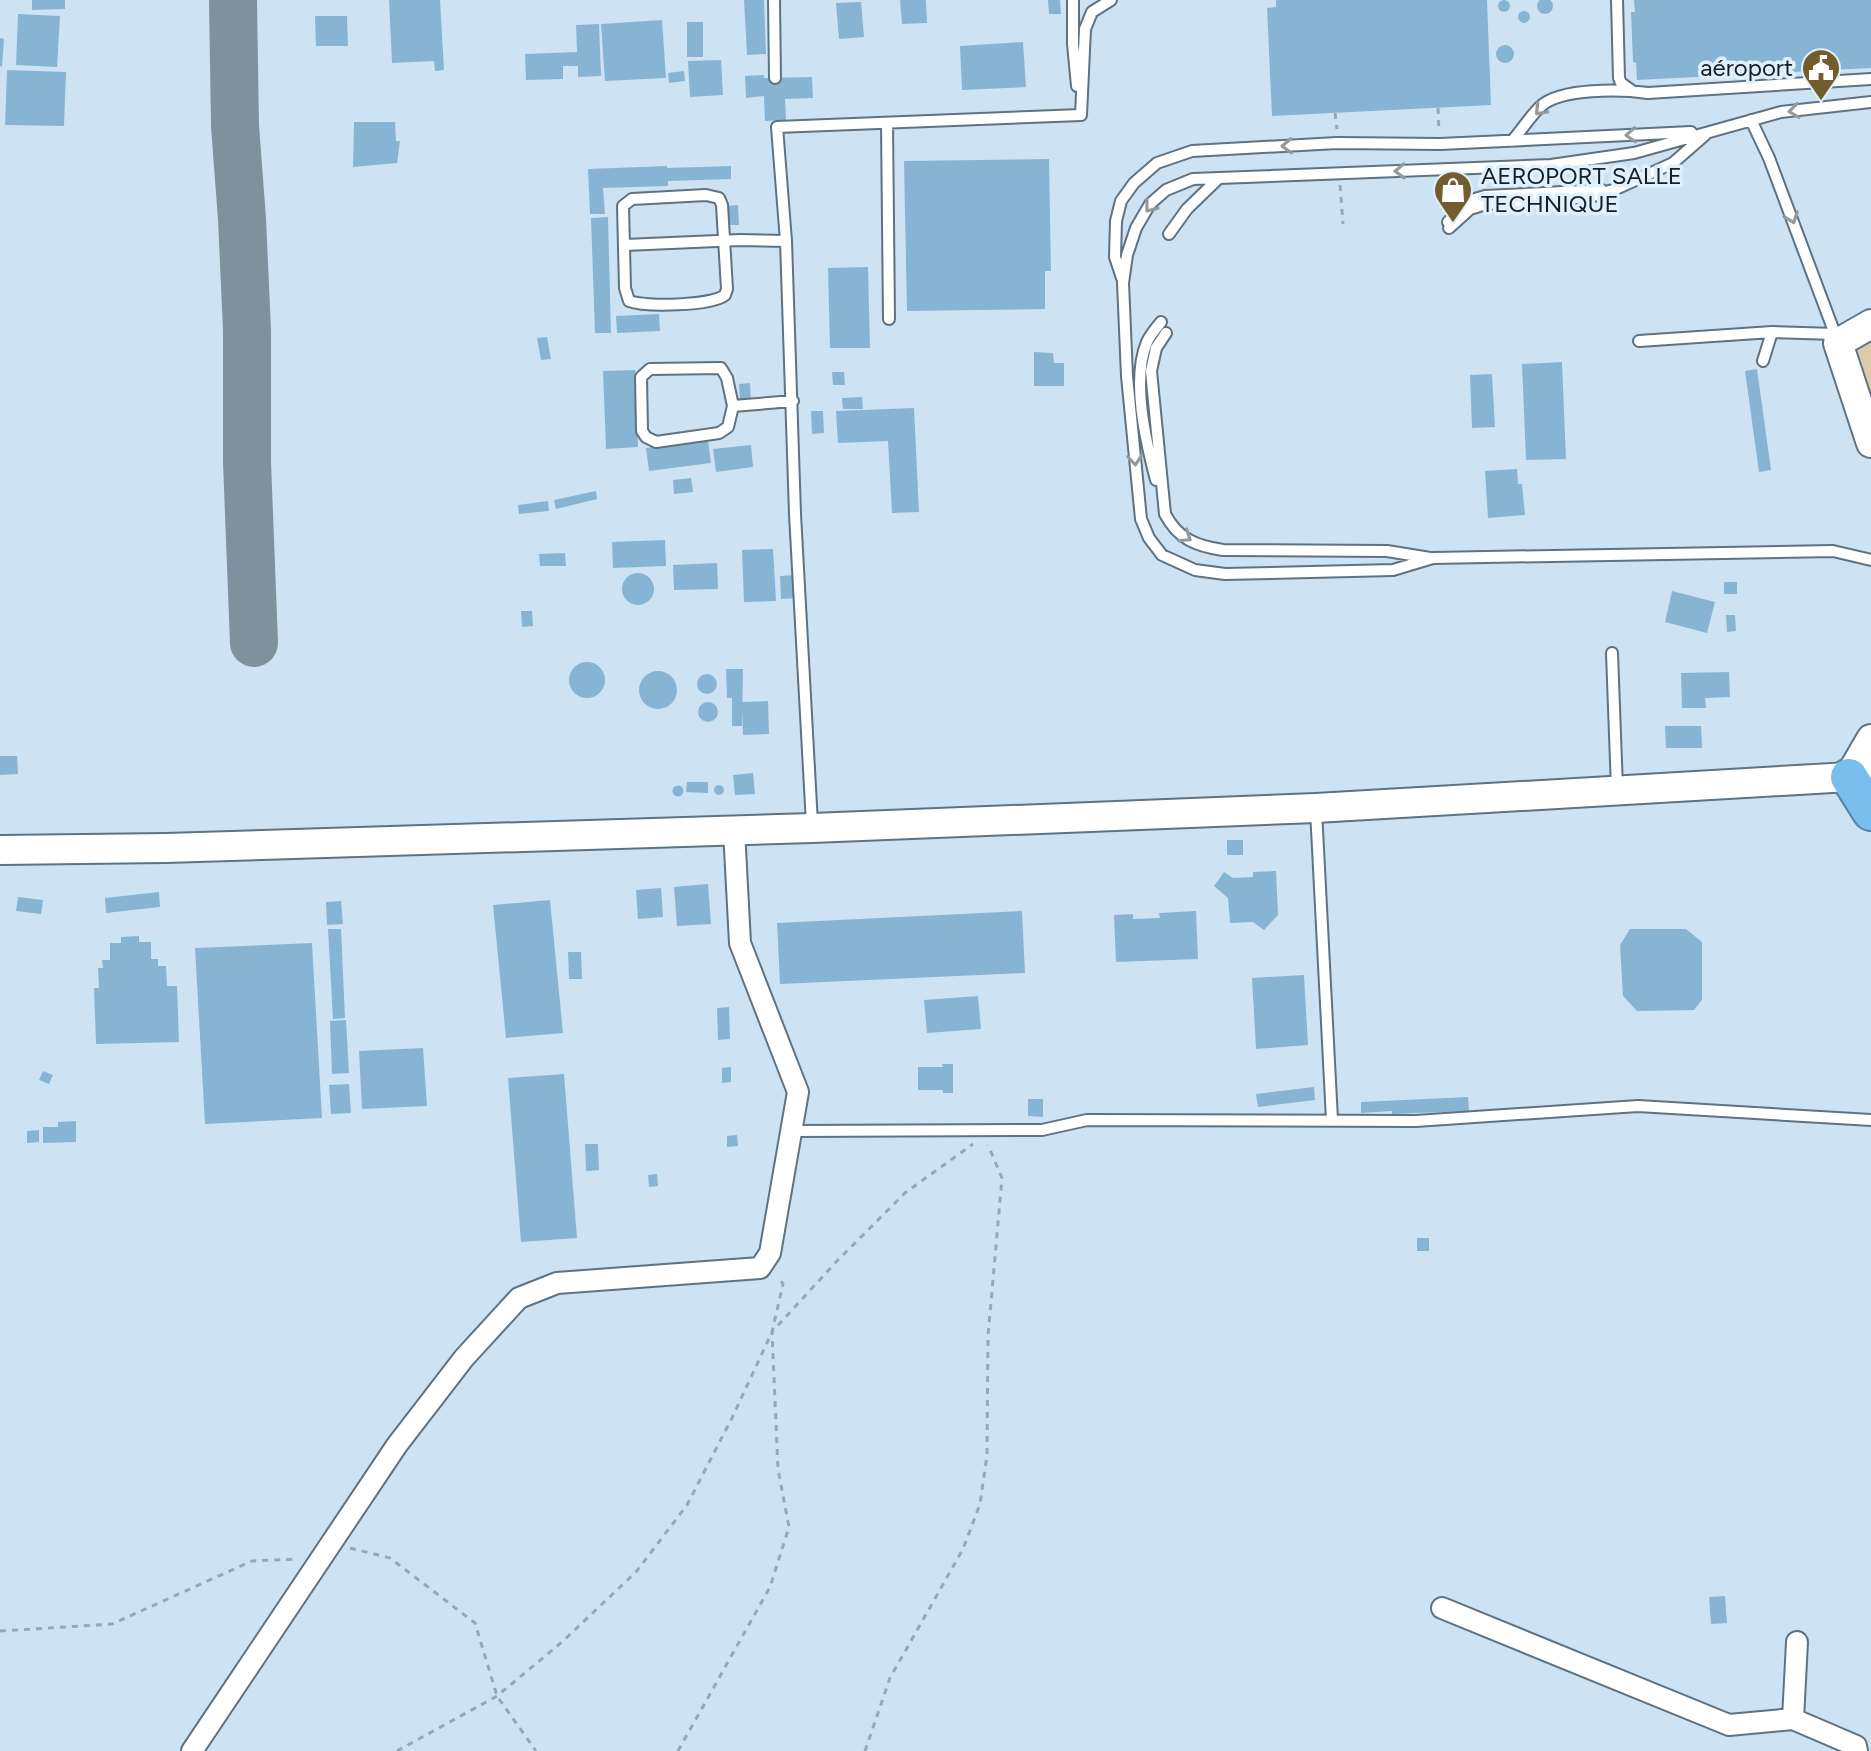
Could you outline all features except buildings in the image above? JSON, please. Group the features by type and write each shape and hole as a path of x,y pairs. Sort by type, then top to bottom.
{"highway":[{"path":"1864,777 1871,812"}],"street":[{"path":"1871,324 1837,338 1871,443"},
{"path":"0,850 166,848 812,828 1316,808 1864,777 1871,739"},
{"path":"192,1751 397,1445 464,1358 519,1298 557,1283 760,1268 770,1253 798,1092 740,943 734,830"},
{"path":"1442,1608 1729,1725 1793,1719 1856,1746 1857,1751"},
{"path":"1793,1719 1797,1642"}],"lane":[{"path":"774,0 775,78"},
{"path":"1073,0 1073,57 1081,115"},
{"path":"1081,115 1085,29 1092,12 1111,0"},
{"path":"1617,0 1619,78 1633,91"},
{"path":"1512,141 1539,107 1553,98 1577,94 1648,93 1871,79"},
{"path":"1433,558 1393,570 1225,574 1195,570 1162,555 1149,538 1141,519 1127,376 1123,283 1127,255 1136,228 1150,204 1166,190 1193,179 1551,165 1634,153 1781,112 1871,102"},
{"path":"812,828 795,514 786,241 776,124 1081,115"},
{"path":"1639,341 1772,332 1837,338 1769,158 1751,120"},
{"path":"887,123 889,319"},
{"path":"1123,283 1115,257 1116,221 1121,201 1134,183 1157,163 1192,151 1337,143 1440,144 1709,131"},
{"path":"1447,227 1457,209 1468,201 1485,196 1616,189 1673,163 1709,131"},
{"path":"1169,234 1187,209 1219,178"},
{"path":"706,195 719,198 724,241 725,295 710,302 643,304 629,301 625,288 622,216 623,206 632,199 706,195"},
{"path":"625,245 786,241"},
{"path":"1161,322 1147,340 1141,361 1140,383 1147,445 1165,514 1185,540 1203,547 1223,550 1387,551 1433,558 1833,551 1871,560"},
{"path":"1763,361 1772,332"},
{"path":"1165,514 1151,360 1166,333"},
{"path":"721,368 727,378 733,406 728,427 719,433 656,442 642,431 641,377 650,369 721,368"},
{"path":"733,406 793,401"},
{"path":"1612,653 1617,791"},
{"path":"1316,808 1332,1120"},
{"path":"791,1131 1042,1130 1087,1120 1416,1121 1638,1106 1871,1120"}],"path":[{"path":"865,1751 890,1678 963,1549 980,1504 987,1455 988,1336 1002,1178 984,1136"},
{"path":"678,1751 770,1587 789,1527 778,1469 772,1332 905,1193 973,1144"},
{"path":"397,1751 497,1696 562,1642 636,1572 687,1505 772,1332 783,1284 766,1259"},
{"path":"0,1631 112,1624 252,1561 297,1559 333,1544 390,1558 475,1623 497,1696 536,1751"}],"shaded area":[{"path":"1871,338 1871,394 1858,344"}],"taxiway":[{"path":"233,0 235,126 247,330 247,462 254,643"}],"place":[{"name":"aéroport","path":"1821,102"},
{"name":"AEROPORT SALLE TECHNIQUE","path":"1453,224"}]}
